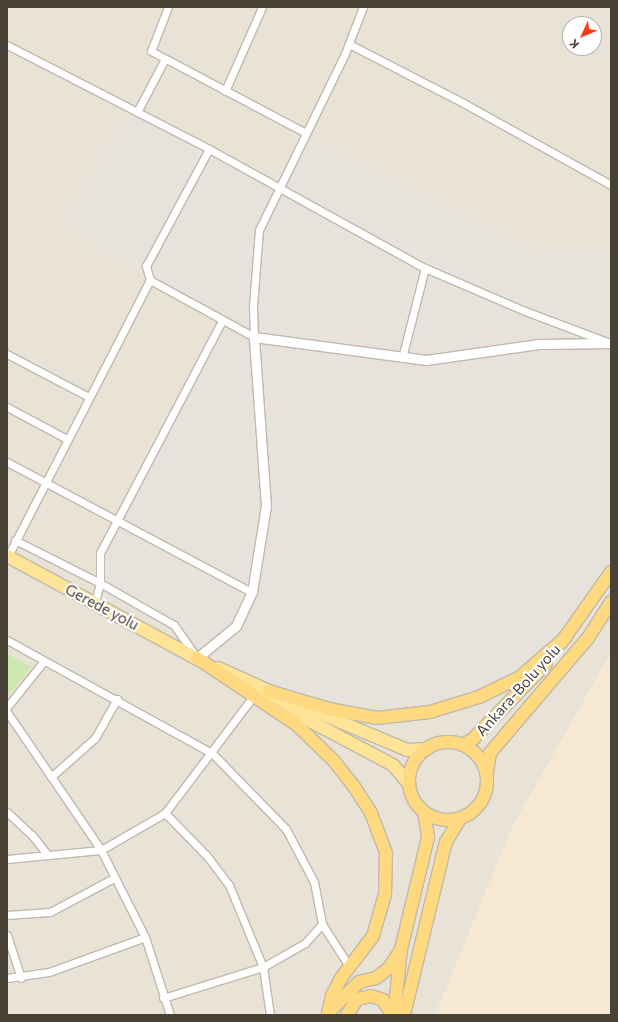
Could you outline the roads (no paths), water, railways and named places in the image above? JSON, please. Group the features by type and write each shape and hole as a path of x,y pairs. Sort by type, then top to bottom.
{"highway":[{"name":"Ankara-Bolu yolu","path":"463,745 474,738 509,704 548,661 611,572"},
{"name":"Ankara-Bolu yolu","path":"486,773 490,753 588,638 611,602"},
{"path":"260,692 329,709 377,718 430,712 479,697 520,678 566,637"},
{"path":"197,658 260,692 334,761 354,785 371,813 386,853 385,894 373,936 349,966 332,996 328,1014 346,992 359,982 376,978 389,968 402,949"},
{"path":"438,744 463,745 474,752 482,762 486,773 485,796 470,814 460,819 435,818 424,812 414,800 409,784 413,764 427,749 438,744"},
{"path":"393,1015 402,949 428,837 424,812"},
{"path":"404,1015 446,842 460,819"},
{"path":"347,1015 357,999 371,996 383,1000 393,1015"}],"main road":[{"name":"Gerede yolu","path":"7,556 197,658"},
{"path":"260,692 406,750 427,749"},
{"path":"260,692 393,765 409,784"}],"street":[{"path":"168,7 151,51 306,133"},
{"path":"225,91 262,7"},
{"path":"15,540 100,583 174,625 197,658 236,626 252,592 266,506 254,337 254,306 259,230 348,44 363,7"},
{"path":"348,44 465,104 611,185"},
{"path":"7,45 209,149 426,268 525,312 611,342"},
{"path":"137,112 165,59"},
{"path":"7,556 150,280 146,266 209,149"},
{"path":"402,358 426,268"},
{"path":"150,280 222,321 254,337 402,358 426,360 539,344 611,342"},
{"path":"95,602 100,583 100,553 222,321"},
{"path":"7,354 89,397"},
{"path":"7,407 67,439"},
{"path":"7,462 252,592"},
{"path":"7,640 117,699 212,753 286,829 314,882 322,924 349,966"},
{"path":"7,707 44,661"},
{"path":"7,859 100,850 165,813 260,692"},
{"path":"51,777 95,738 117,699"},
{"path":"7,712 100,850 145,937 170,1015"},
{"path":"7,812 32,835 48,854"},
{"path":"165,813 207,856 229,884 263,967 270,1015"},
{"path":"7,914 50,912 114,878"},
{"path":"164,998 263,967 305,942 322,924"},
{"path":"7,935 21,978"},
{"path":"7,978 21,978 50,972 145,937"}]}
